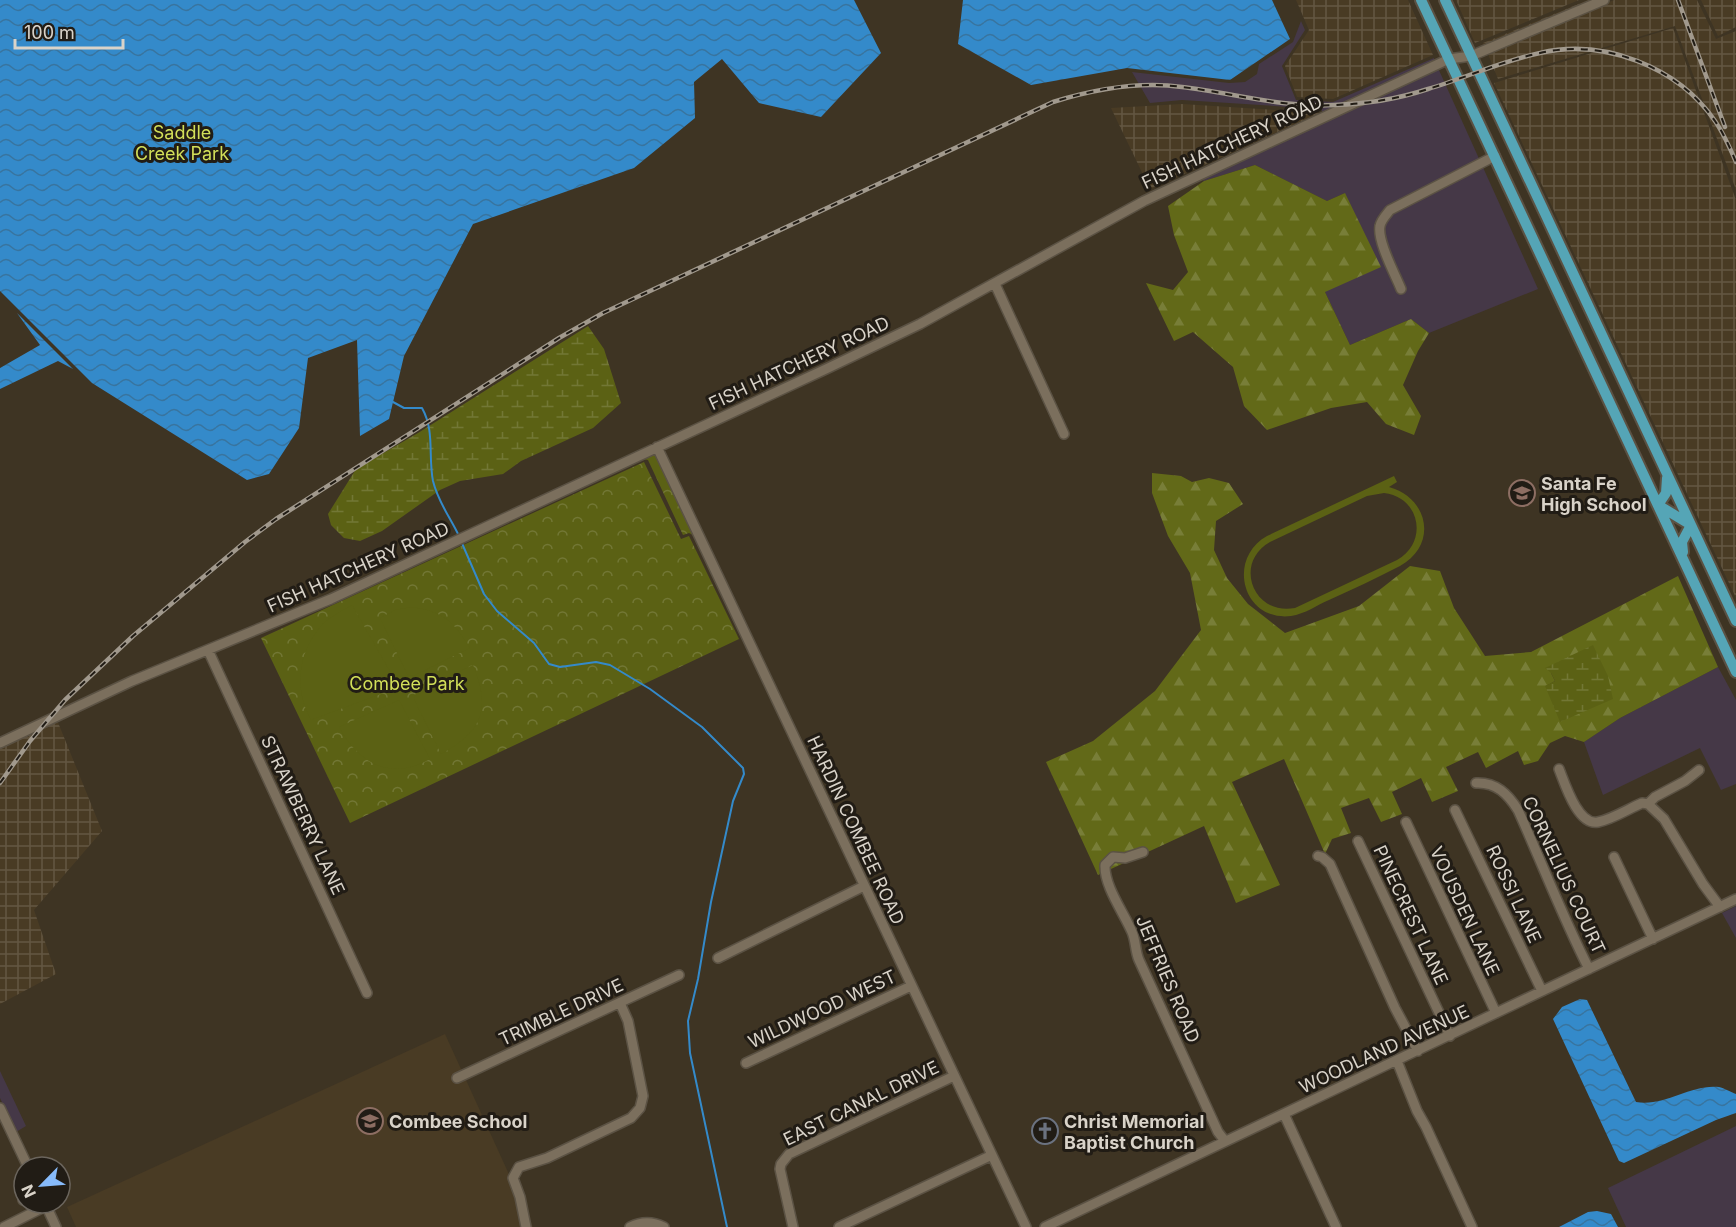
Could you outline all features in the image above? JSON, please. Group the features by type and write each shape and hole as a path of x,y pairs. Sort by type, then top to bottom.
{"main road":[{"path":"1421,0 1736,672"},
{"path":"1445,0 1736,621"},
{"path":"1658,505 1666,493 1667,473"},
{"path":"1658,505 1691,525"},
{"path":"1685,563 1682,542 1691,525"}],"street":[{"name":"FISH HATCHERY ROAD","path":"0,743 132,681 331,599 920,324 1144,201 1449,59 1471,57 1605,0"},
{"path":"1401,289 1381,240 1379,229 1381,222 1390,210 1495,156"},
{"path":"995,284 1064,434"},
{"name":"HARDIN COMBEE ROAD","path":"657,447 1026,1227"},
{"name":"STRAWBERRY LANE","path":"208,650 367,993"},
{"path":"1559,770 1580,812 1590,822 1597,822 1642,803 1648,804 1664,819 1703,884 1720,907"},
{"path":"1648,804 1655,797 1686,781 1699,770"},
{"name":"CORNELIUS COURT","path":"1476,783 1497,787 1509,796 1518,810 1571,934 1589,969"},
{"name":"ROSSI LANE","path":"1455,810 1542,992"},
{"name":"VOUSDEN LANE","path":"1406,822 1496,1014"},
{"name":"PINECREST LANE","path":"1358,841 1450,1036"},
{"name":"JEFFRIES ROAD","path":"1143,852 1125,858 1113,857 1105,865 1105,871 1134,935 1138,960 1218,1132 1225,1141"},
{"path":"1318,856 1330,864 1395,1008 1418,1051"},
{"path":"1614,857 1653,939"},
{"path":"718,958 864,886"},
{"name":"WOODLAND AVENUE","path":"1045,1227 1736,899"},
{"name":"TRIMBLE DRIVE","path":"457,1078 679,975"},
{"name":"WILDWOOD WEST","path":"746,1063 911,986"},
{"path":"526,1227 520,1197 513,1178 519,1167 547,1158 631,1118 640,1108 643,1096 628,1021 620,1003"},
{"path":"1397,1061 1417,1111 1472,1227"},
{"name":"EAST CANAL DRIVE","path":"793,1227 780,1169 789,1154 954,1077"},
{"path":"0,1108 22,1155"},
{"path":"1284,1114 1336,1227"},
{"path":"839,1227 992,1155"},
{"path":"4,1227 27,1215"},
{"path":"630,1227 642,1222 651,1222 664,1227"}],"shaded area":[{"path":"1296,0 1408,0 1433,55 1333,99 1297,97 1285,66 1309,30"},
{"path":"1456,0 1579,0 1475,43"},
{"path":"1588,0 1595,0 1485,47 1483,43"},
{"path":"1614,0 1697,0 1716,39 1736,31 1736,190 1675,26 1498,79 1488,54"},
{"path":"1701,0 1736,0 1736,27 1718,36"},
{"path":"1301,21 1305,30 1282,66 1296,100 1333,102 1434,58 1435,62 1323,113 1321,109 1182,100 1150,103 1132,72 1229,83 1245,82 1257,74 1259,64 1293,42"},
{"path":"1673,28 1736,200 1736,598 1494,83"},
{"path":"1438,68 1538,289 1429,333 1411,319 1350,345 1325,292 1345,193 1327,201 1255,165 1204,181 1201,179"},
{"path":"1182,104 1320,113 1150,189 1111,108"},
{"path":"1718,667 1736,700 1736,784 1721,790 1700,748 1603,795 1584,742 1620,718"},
{"path":"57,720 102,831 34,910 56,974 0,1004 0,747"},
{"path":"1736,906 1736,938 1722,913"},
{"name":"Combee School","path":"445,1034 533,1227 76,1227 71,1215 72,1205"},
{"path":"0,1071 26,1126 16,1132 0,1098"},
{"path":"1736,1126 1736,1227 1626,1227 1608,1188"}],"green space":[{"path":"1255,165 1327,201 1345,193 1381,267 1325,292 1350,345 1411,319 1429,333 1403,385 1421,416 1414,435 1386,424 1367,402 1331,408 1267,430 1244,406 1233,367 1193,332 1174,341 1146,283 1173,290 1188,272 1174,235 1168,206 1204,181"},
{"path":"588,326 604,349 621,403 593,428 521,461 503,474 460,481 440,490 382,531 360,541 344,538 331,525 328,514 356,469 418,433"},
{"path":"655,452 741,634 693,535 689,533 683,535 648,460 643,459"},
{"name":"Combee Park","path":"644,462 681,539 689,536 739,639 350,823 261,638"},
{"path":"1152,473 1181,476 1192,482 1209,478 1229,483 1243,504 1216,521 1214,550 1227,578 1248,604 1285,633 1359,606 1410,566 1440,571 1454,608 1485,656 1531,652 1678,576 1718,667 1620,718 1584,742 1565,736 1550,743 1538,761 1524,765 1518,751 1486,768 1478,752 1446,767 1458,791 1432,802 1421,778 1392,792 1402,814 1381,822 1369,798 1341,808 1351,833 1332,839 1325,854 1284,759 1232,782 1280,885 1236,903 1204,826 1098,875 1046,762 1093,741 1155,691 1201,630 1190,573 1168,536 1152,493","holes":["1551,673 1613,699 1546,686 1555,681"]},
{"path":"1394,476 1397,482 1389,487 1403,493 1413,501 1424,523 1424,535 1420,546 1412,557 1400,566 1291,616 1275,615 1261,609 1252,599 1246,587 1244,573 1247,559 1254,546 1267,536","holes":["1384,493 1396,496 1406,503 1416,521 1414,542 1397,560 1295,608 1280,608 1268,604 1259,596 1253,586 1252,562 1259,551 1270,542 1367,496"]},
{"path":"352,605 396,682 394,689 311,720 302,698 300,675 305,652 310,641 324,623"},
{"path":"412,607 447,619 470,648 413,676 407,674 380,618 395,610"},
{"path":"1593,645 1608,676 1613,699 1560,722 1545,686 1555,681 1545,668"},
{"path":"473,665 482,694 479,717 466,737 441,754 414,699 416,692"},
{"path":"399,700 430,759 416,765 389,768 377,765 356,751 339,727"}],"water":[{"name":"Saddle Creek Park","path":"0,0 854,0 881,53 821,117 759,103 722,59 694,82 695,118 634,168 473,224 404,356 389,419 360,436 357,340 308,358 299,428 269,474 247,480 92,383 0,291"},
{"path":"963,0 1272,0 1290,39 1230,80 1127,68 1031,85 958,44"},
{"path":"17,313 73,369 58,361 0,389 0,368 40,345"},
{"path":"1580,999 1587,1000 1636,1102 1647,1103 1698,1089 1719,1087 1736,1094 1736,1113 1624,1163 1619,1161 1553,1019 1562,1007"},
{"path":"1588,1212 1611,1214 1618,1227 1559,1227"}],"waterway":[{"path":"393,402 404,408 422,408 428,426 435,489 459,536"},
{"path":"461,541 484,594 497,611 534,643 549,664 560,667 596,662 610,665 650,689 702,727 743,768 744,774 733,801 711,902 698,979 688,1021 690,1053 727,1227"}],"railway":[{"path":"1678,0 1725,127"},
{"path":"0,783 30,741 65,700 133,636 245,542 276,519 559,338 603,313 1053,102 1101,90 1166,85 1295,104 1358,103 1417,93 1512,60 1540,53 1564,49 1589,50 1638,61 1681,85 1715,121 1736,162"}],"place":[{"name":"Santa Fe High School","path":"1522,493"},
{"name":"Combee School","path":"370,1121"},
{"name":"Christ Memorial Baptist Church","path":"1045,1131"}]}
